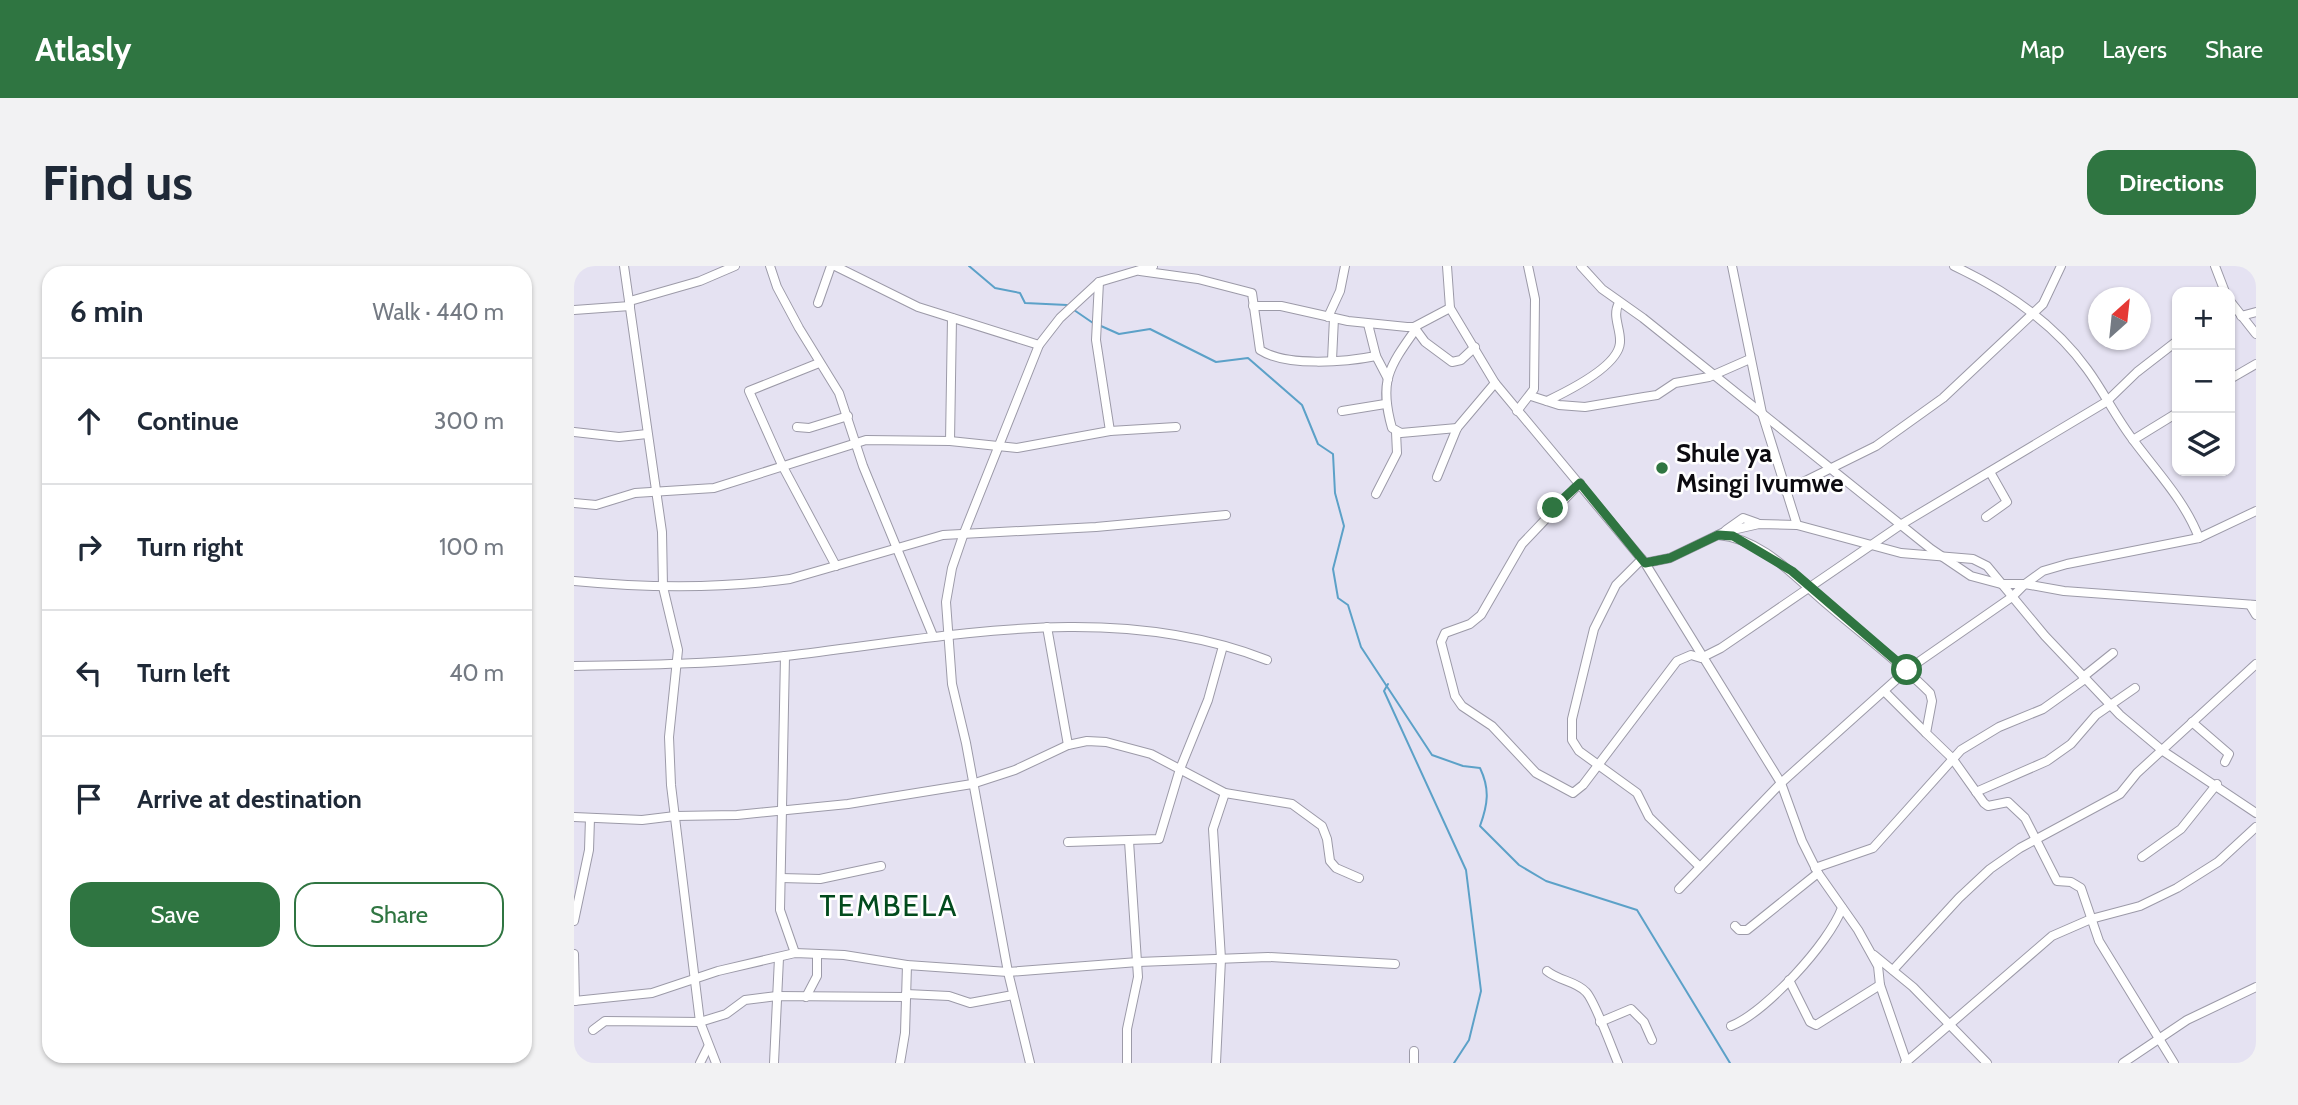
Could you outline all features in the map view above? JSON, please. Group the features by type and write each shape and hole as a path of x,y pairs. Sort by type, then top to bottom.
{"street":[{"path":"624,266 656,492 663,550 663,587 677,641 669,750 675,816 700,1022 716,1063"},
{"path":"574,310 630,303 700,281 735,266"},
{"path":"771,266 777,287 819,363 839,393 933,636"},
{"path":"818,303 833,266 918,307 1039,345"},
{"path":"1030,1063 1008,972 953,684 946,602 952,568 964,533 1039,345 1060,318 1100,282 1153,266"},
{"path":"1332,359 1331,317 1345,266"},
{"path":"1447,266 1450,308 1495,383 1643,561 1780,783 1817,871 1878,966 1880,985 1906,1063 1950,1027 2042,943 2091,919 2140,906 2178,888 2218,862 2256,827"},
{"path":"1517,411 1531,396 1535,378 1535,299 1528,266"},
{"path":"1581,266 1619,303 1714,374 1942,557 1971,576 2001,584 2025,584 2064,591 2253,605 2256,615"},
{"path":"1732,266 1762,413 1797,525"},
{"path":"1954,266 1999,288 2032,314 2079,358 2106,402 2186,510 2199,538"},
{"path":"1785,491 1889,439 1943,398 2046,299 2061,266"},
{"path":"2215,266 2223,287"},
{"path":"1140,271 1198,279 1253,294 1260,350 1277,358 1291,360 1376,356"},
{"path":"1100,282 1096,340 1110,431"},
{"path":"1547,401 1589,377 1616,355 1621,342 1615,312 1619,303"},
{"path":"1253,306 1281,306 1368,324 1415,328 1425,342 1452,362 1461,359 1475,347"},
{"path":"1376,494 1397,453 1396,432 1385,404 1384,392 1388,379 1415,328 1450,308"},
{"path":"2235,309 2256,334"},
{"path":"2241,316 2256,312"},
{"path":"950,441 952,318"},
{"path":"1368,324 1376,356 1388,379"},
{"path":"1580,483 1521,544 1481,615 1471,624 1446,633 1441,642 1458,702 1500,733 1536,773 1573,793 1583,785 1671,667 1685,656 1701,658 1721,648 1902,524 2106,402 2137,372 2172,345"},
{"path":"1531,396 1585,407 1657,395 1675,383 1714,374 1750,359"},
{"path":"819,363 749,391 782,465 836,566"},
{"path":"2235,376 2256,364"},
{"path":"1437,477 1457,428 1495,383"},
{"path":"1342,411 1385,404"},
{"path":"797,427 809,428 848,416"},
{"path":"2133,440 2172,416"},
{"path":"574,503 605,504 626,495 714,488 856,442 879,438 1030,448 1110,431 1176,427"},
{"path":"1396,432 1457,428"},
{"path":"574,432 619,437 647,433"},
{"path":"1986,517 2007,502 1990,472"},
{"path":"1679,889 1780,783 1907,670 2012,597 2043,571 2199,538 2256,511"},
{"path":"574,581 663,587 770,582 943,535 1097,527 1226,515"},
{"path":"1699,866 1649,817 1641,797 1574,746 1572,719 1585,657 1616,584 1643,561 1670,558 1721,534 1759,524 1797,525 1872,547 1966,558 1982,563 2111,706 2163,751 2256,813"},
{"path":"1721,534 1733,536 1749,544 1810,587 1907,670 1932,697 1926,733"},
{"path":"1047,627 1068,745"},
{"path":"574,666 676,666 785,656 933,636 1047,627 1126,629 1223,646 1267,660"},
{"path":"1068,842 1159,839 1180,769 1208,700 1223,646"},
{"path":"1735,926 1739,930 1747,930 1817,871 1873,848 1927,790 1952,758 1999,727 2043,709 2113,653"},
{"path":"785,656 781,917 796,953"},
{"path":"1893,970 1976,882 2008,856 2120,794 2132,778 2256,664"},
{"path":"1976,792 2047,761 2071,744 2096,715 2135,688"},
{"path":"1884,691 1952,758 1988,806 2002,802 2014,804 2037,839 2057,881 2071,881 2081,888 2099,942 2175,1063"},
{"path":"2192,722 2229,754 2225,762"},
{"path":"574,817 642,820 783,811 972,784 1015,770 1068,745 1087,741 1130,746 1225,793 1292,804 1321,826 1327,839 1330,861 1336,868 1359,878"},
{"path":"2142,857 2180,829 2217,785"},
{"path":"1216,1063 1221,959 1213,829 1225,793"},
{"path":"574,921 589,850 590,818"},
{"path":"1127,1063 1127,1029 1136,994 1138,962 1129,841"},
{"path":"781,878 820,879 881,866"},
{"path":"1731,1026 1754,1013 1789,980 1824,940 1842,908"},
{"path":"574,954 574,1001 652,993 796,953 844,955 907,965 1008,972 1138,962 1268,957 1395,964"},
{"path":"1871,953 1893,970 1987,1063"},
{"path":"806,998 817,976 817,954"},
{"path":"774,1063 779,958"},
{"path":"900,1063 905,1033 907,965"},
{"path":"1547,971 1559,981 1576,985 1587,993 1618,1063"},
{"path":"1789,980 1810,1022 1816,1024 1880,985"},
{"path":"2123,1063 2157,1037 2256,987"},
{"path":"593,1030 605,1021 700,1022 726,1014 745,1000 777,996 949,996 970,1003 1013,995"},
{"path":"1600,1022 1630,1009 1644,1022 1653,1040"},
{"path":"700,1063 708,1048"},
{"path":"1414,1051 1414,1063"}],"waterway":[{"path":"969,266 995,288 1020,293 1025,303 1067,305"},
{"path":"1074,310 1093,323"},
{"path":"1101,326 1119,334 1150,329 1216,362 1248,358 1302,405 1318,444 1333,454 1335,493 1344,526 1333,569 1338,598 1348,605 1361,647 1432,755 1463,766 1480,768 1487,797 1480,826 1519,865 1546,881 1637,910 1730,1063"},
{"path":"1388,684 1384,691 1466,870 1481,991 1469,1040 1454,1063"}],"place":[{"name":"Shule ya Msingi Ivumwe","path":"1662,468"}],"district":[{"name":"TEMBELA","path":"889,905"}],"route":[{"path":"1553,508 1580,483 1621,537 1645,563 1670,558 1718,535 1733,536 1773,557 1792,571 1828,605 1907,670"}]}
